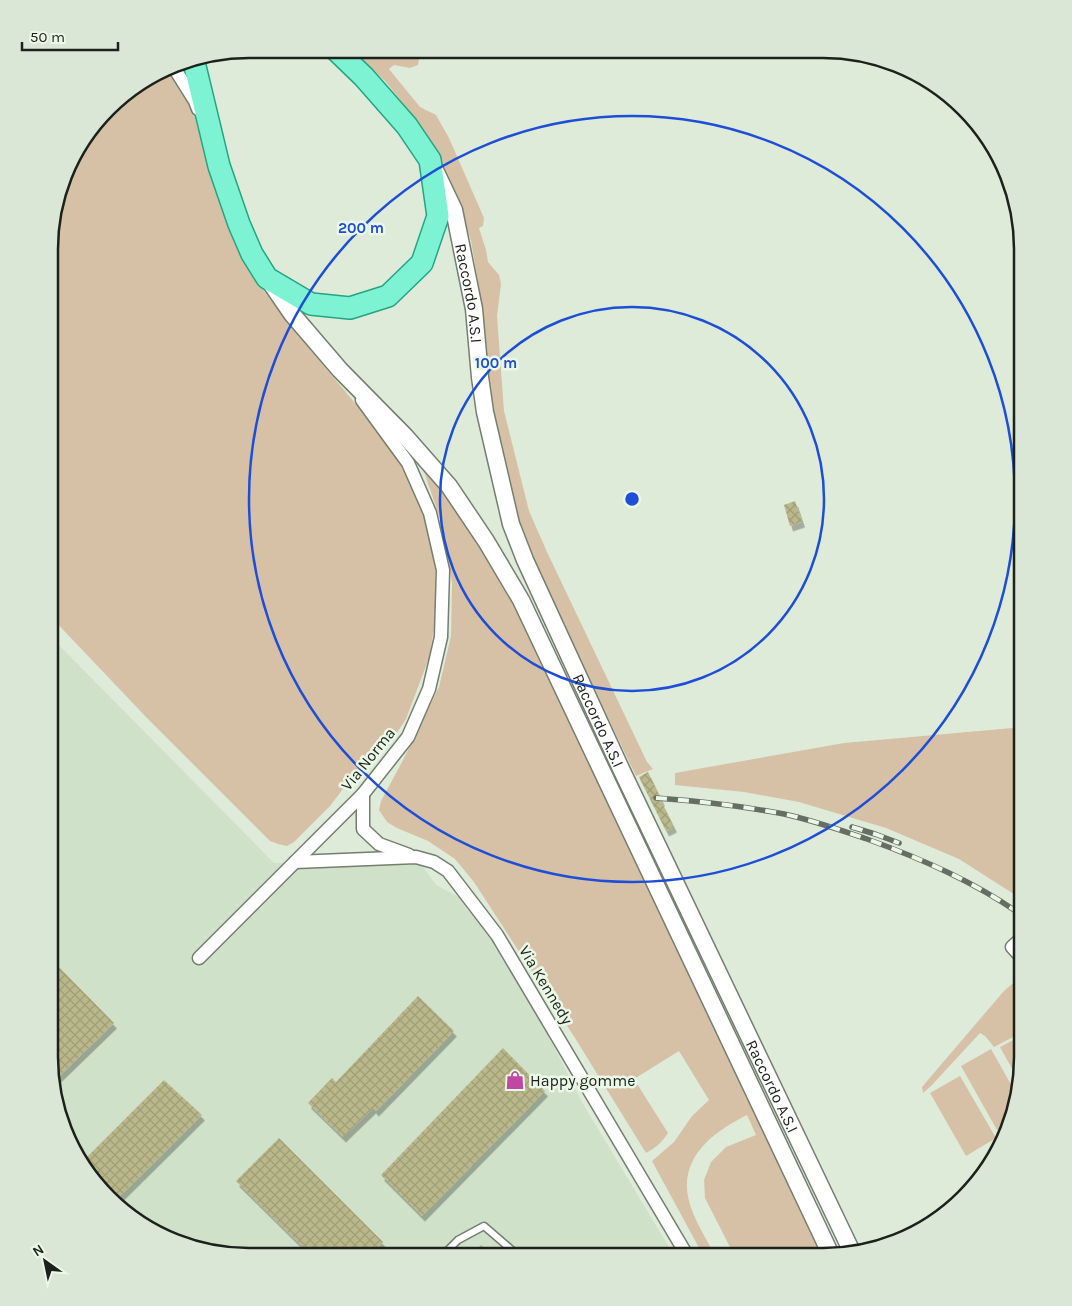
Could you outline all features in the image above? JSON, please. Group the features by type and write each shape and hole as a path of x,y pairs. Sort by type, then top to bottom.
{"main road":[{"path":"196,65 219,166 238,224 252,254 267,278 311,304 350,308 388,296 422,263 438,216 430,160 407,126 364,77 344,58"}],"street":[{"path":"177,72 195,101 219,166"},
{"name":"Raccordo A.S.I","path":"430,160 454,210 474,309 485,412 511,524 525,560 627,780 849,1247"},
{"name":"Raccordo A.S.I","path":"267,278 292,314 340,370 405,436 448,486 486,541 521,600 828,1248"},
{"name":"Via Norma","path":"199,958 364,794 408,736 429,689 441,637 443,570 430,513 408,464 340,370"},
{"path":"364,794 364,830 380,844 416,857"},
{"name":"Via Kennedy","path":"294,862 416,857 434,862 448,871 497,935 683,1248"}],"lane":[{"path":"450,1248 458,1240 484,1226 510,1248"}],"shaded area":[{"path":"361,58 419,58 418,65 410,68 394,65 389,69 420,107 436,115 449,138 484,218 483,226 479,228 488,262 499,275 501,284 497,316 504,411 529,511 647,762 653,769 636,776 532,559 517,519 493,428 478,282 471,241 461,209 438,157 415,119 386,82"},
{"path":"175,72 195,117 209,171 236,244 261,287 296,333 392,447 414,484 425,513 435,561 436,617 429,658 406,719 389,745 346,785 330,806 294,842 287,846 270,841 146,717 58,624 58,236 64,199 72,176 83,153 97,132 132,97 153,83"},
{"path":"421,463 449,496 510,593 819,1248 730,1248 705,1198 704,1180 711,1162 726,1147 756,1135 747,1115 711,1138 701,1148 689,1172 687,1186 691,1208 711,1248 699,1248 652,1161 674,1142 692,1116 709,1100 679,1051 634,1079 668,1133 659,1144 646,1153 575,1038 474,882 455,859 428,841 387,822 379,810 381,801 439,687 451,636 452,583 443,527"},
{"path":"58,644 274,863 416,857 436,885 459,897 468,911 497,935 583,1104 670,1248 236,1248 199,1242 176,1234 153,1223 132,1209 97,1174 83,1153 68,1119 59,1082"},
{"path":"1014,728 1014,894 959,859 886,828 799,802 744,792 675,785 675,773 844,743"},
{"path":"1014,984 1014,1037 994,1047 980,1033 923,1093 922,1087 1003,992"},
{"path":"1014,1040 1014,1072 1000,1047"},
{"path":"991,1049 1012,1087 1001,1128 997,1130 961,1066"},
{"path":"960,1076 996,1138 966,1156 930,1093"}],"building":[{"path":"795,501 802,522 790,526 784,505"},
{"path":"648,772 662,801 660,802 674,827 666,831 639,777"},
{"path":"58,966 114,1023 59,1077"},
{"path":"418,996 454,1031 376,1111 373,1108 343,1137 308,1103 332,1078 336,1082"},
{"path":"503,1048 545,1091 422,1216 381,1175"},
{"path":"164,1080 202,1115 119,1197 97,1174 86,1158"},
{"path":"279,1138 383,1242 377,1248 304,1248 236,1181"}],"railway":[{"path":"656,798 704,802 784,814 826,825 888,847 948,872 986,892 1014,910"},
{"path":"852,827 899,843"}],"place":[{"name":"Happy gomme","path":"515,1080"}]}
